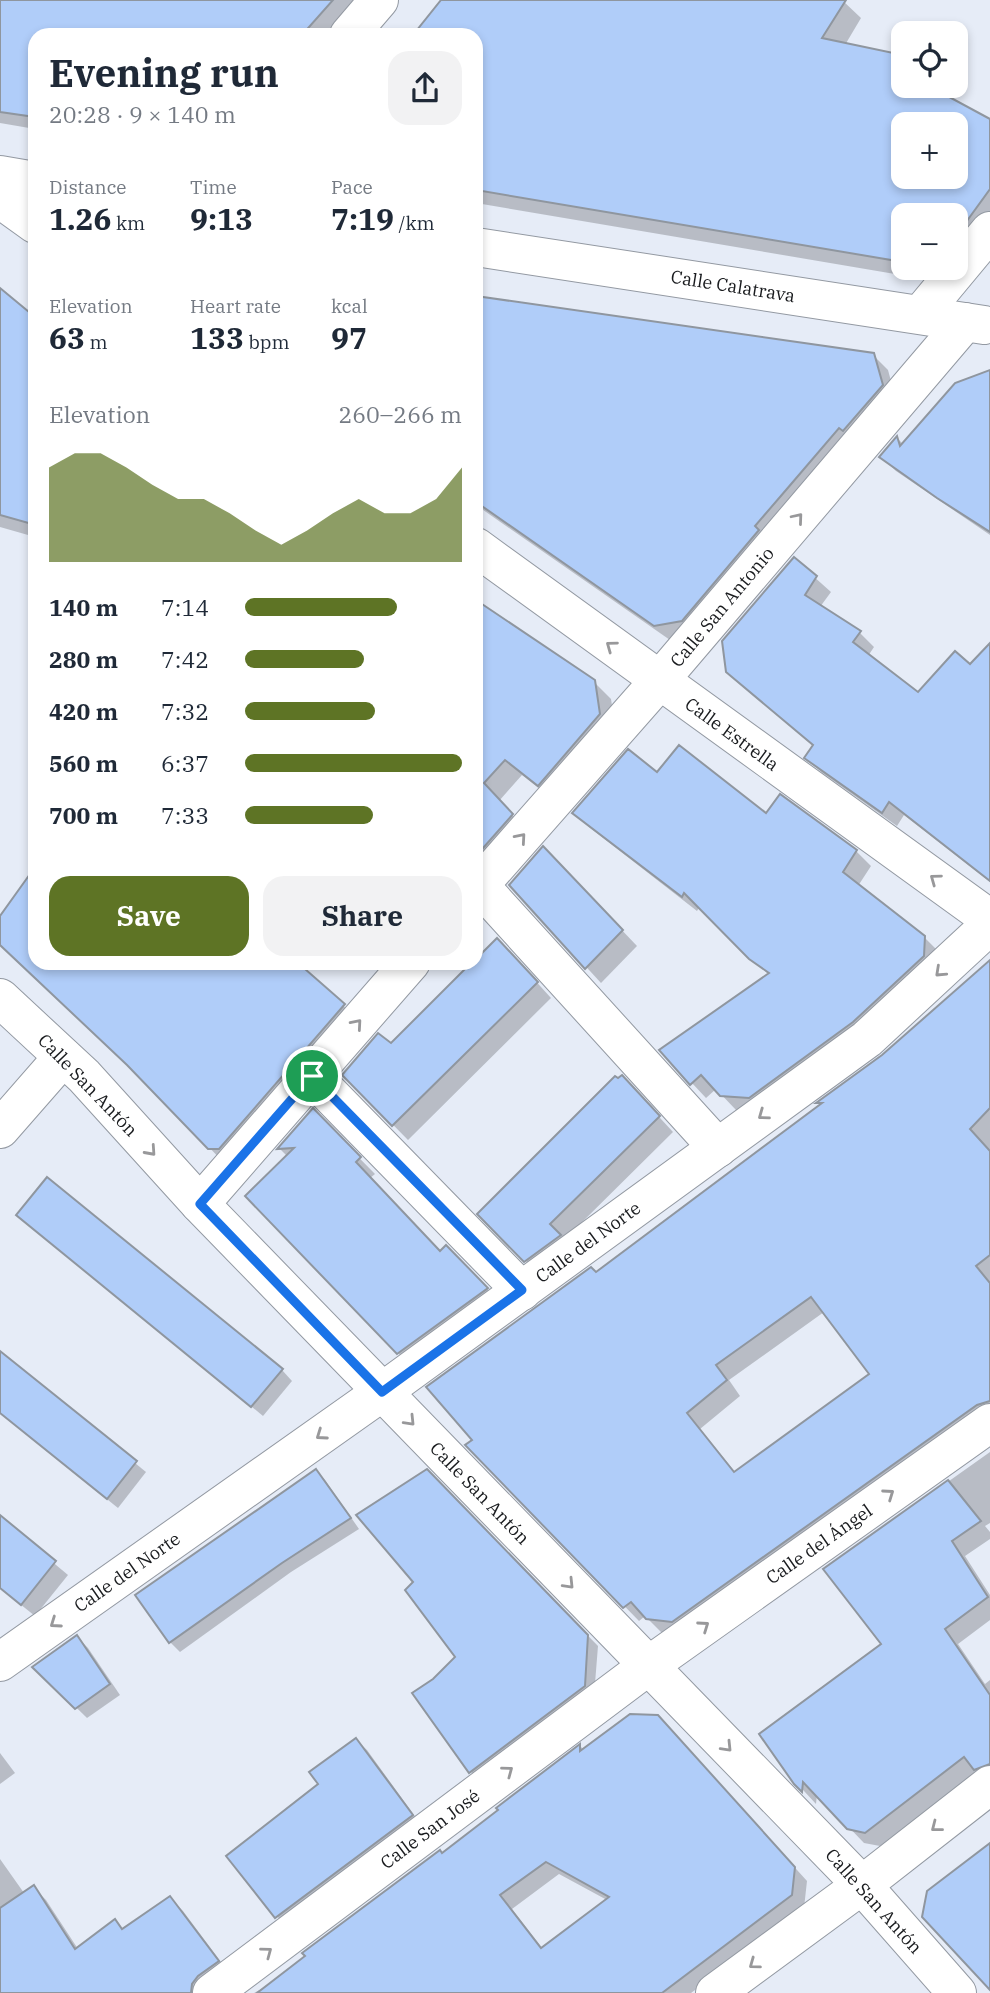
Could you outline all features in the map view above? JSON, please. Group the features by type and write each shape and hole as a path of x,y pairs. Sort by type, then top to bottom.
{"street":[{"path":"355,28 379,0"},
{"path":"0,176 28,180"},
{"path":"0,199 28,219"},
{"path":"921,314 990,231"},
{"name":"Calle Calatrava","path":"483,248 978,324"},
{"name":"Calle San Antonio","path":"483,881 978,324"},
{"name":"Calle Estrella","path":"483,552 990,919"},
{"path":"483,892 718,1148"},
{"name":"Calle del Norte","path":"2,1657 382,1392 867,1039 990,926"},
{"path":"200,1204 404,970"},
{"name":"Calle San Antón","path":"0,998 84,1076 200,1204 862,1885 957,1993"},
{"path":"0,1129 63,1057"},
{"path":"312,1076 522,1290"},
{"name":"Calle del Ángel","path":"648,1666 990,1423"},
{"name":"Calle San José","path":"212,1993 648,1666"},
{"path":"715,1993 862,1885 990,1785"}],"building":[{"path":"0,0 333,0 308,28 28,28 28,116 0,112"},
{"path":"441,0 846,0 822,38 891,52 891,98 951,98 990,119 990,189 968,219 968,203 891,203 891,260 483,191 483,28 419,28"},
{"path":"0,288 28,311 28,523 0,515"},
{"path":"483,297 874,353 883,385 843,431 839,428 755,526 759,530 682,621 654,626 483,507"},
{"path":"990,370 990,532 879,457 897,436 900,446 955,383"},
{"path":"794,557 817,576 805,595 861,631 853,642 918,692 955,651 970,664 990,643 990,881 889,802 882,813 804,758 813,745 726,672 722,641"},
{"path":"483,605 595,680 600,714 538,786 505,760 484,783 513,814 483,848"},
{"path":"679,745 766,813 780,794 857,850 843,872 925,936 924,956 853,1022 749,1098 720,1096 701,1075 690,1085 659,1050 769,973 749,959 684,893 682,897 572,813 628,749 657,772"},
{"path":"543,846 623,930 585,969 509,885"},
{"path":"28,877 28,970 306,970 345,1004 219,1149 208,1149 127,1065 0,945 0,916"},
{"path":"497,938 538,982 392,1126 342,1075 378,1033 391,1043 464,970 483,970 483,952"},
{"path":"990,960 990,1108 970,1129 990,1151 990,1255 976,1266 990,1283 990,1401 977,1405 672,1622 646,1619 631,1602 623,1608 465,1445 472,1440 426,1387 591,1267 596,1272 882,1055","holes":["811,1297 869,1374 734,1472 687,1413 727,1380 716,1365"]},
{"path":"622,1075 660,1116 550,1224 561,1235 524,1262 477,1214 615,1076 618,1078"},
{"path":"313,1108 361,1157 356,1162 440,1251 446,1245 488,1288 397,1354 245,1196 294,1148 277,1149"},
{"path":"47,1177 283,1369 251,1407 16,1215"},
{"path":"0,1351 137,1461 107,1499 0,1413"},
{"path":"316,1469 351,1518 169,1643 135,1595"},
{"path":"427,1469 588,1635 585,1686 469,1773 412,1693 433,1679 455,1657 405,1590 413,1582 356,1515"},
{"path":"948,1480 981,1521 952,1541 988,1597 945,1629 990,1695 990,1764 974,1770 964,1757 865,1833 847,1829 803,1782 802,1792 794,1784 759,1734 881,1644 823,1569"},
{"path":"0,1515 56,1561 21,1605 0,1588"},
{"path":"77,1635 110,1684 75,1709 32,1667"},
{"path":"630,1714 658,1715 795,1867 792,1895 662,1993 257,1993 305,1956 302,1953 440,1850 442,1853 580,1744 580,1751","holes":["546,1862 609,1897 541,1948 500,1895"]},
{"path":"356,1738 413,1815 275,1918 226,1856 318,1784 309,1772"},
{"path":"990,1843 990,1990 922,1917 927,1891"},
{"path":"34,1885 75,1949 115,1919 122,1929 170,1896 219,1961 198,1976 192,1984 191,1993 0,1993 0,1908"}],"route":[{"path":"312,1076 522,1290 382,1392 200,1204 312,1076"}]}
